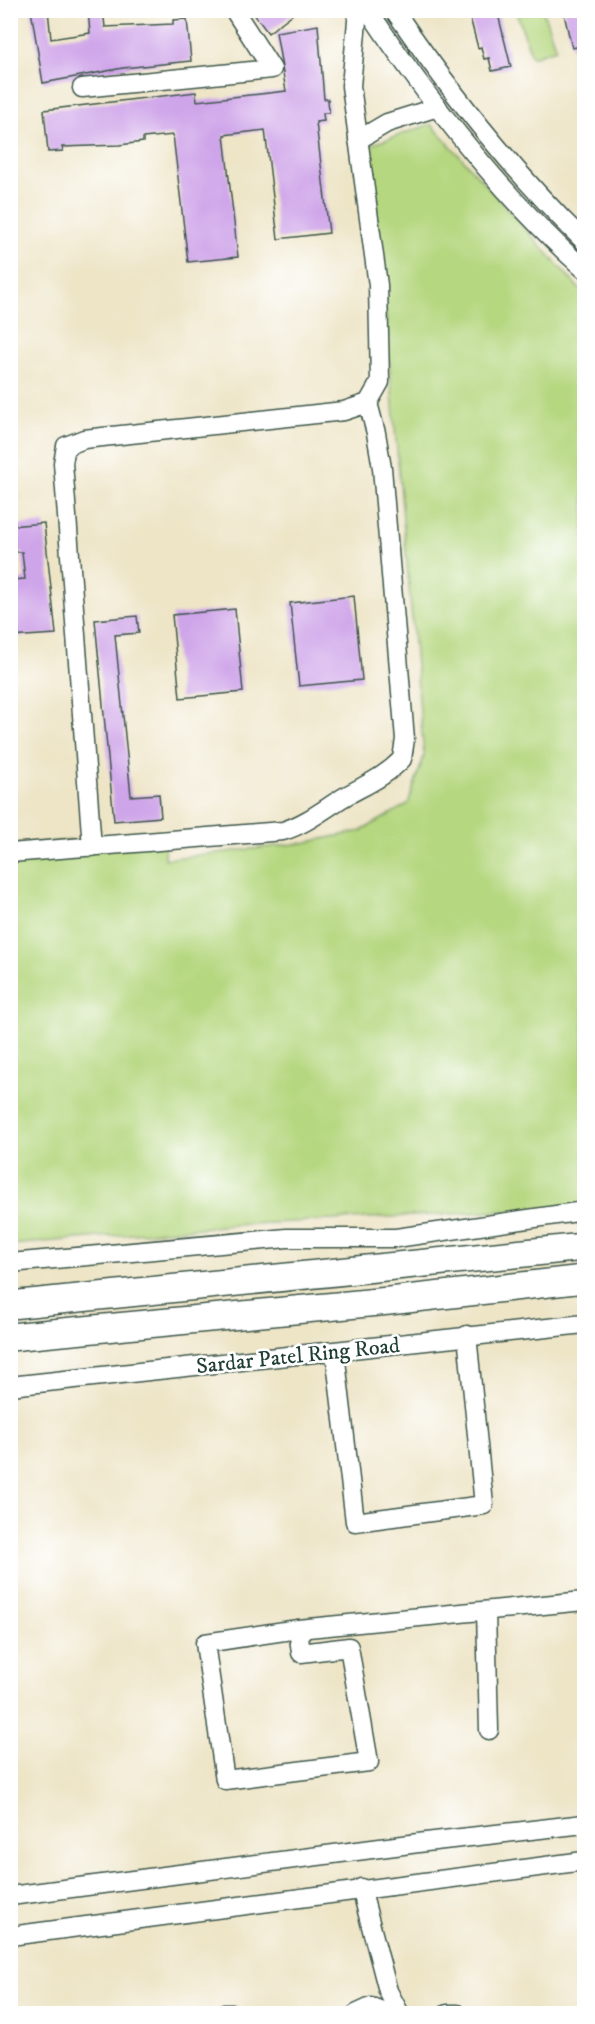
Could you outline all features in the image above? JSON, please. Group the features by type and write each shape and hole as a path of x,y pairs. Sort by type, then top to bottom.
{"highway":[{"path":"10,1305 585,1247"},
{"name":"Sardar Patel Ring Road","path":"10,1337 377,1302 585,1279"}],"street":[{"path":"82,88 272,69 234,10"},
{"path":"92,848 69,565 63,463 66,446 84,439 344,411 368,403 380,382 378,285 351,86 358,10"},
{"path":"368,10 438,107 517,202 585,269"},
{"path":"394,10 435,71 491,141 546,203 585,241"},
{"path":"358,140 387,123 438,107"},
{"path":"10,853 284,831 299,826 374,782 402,759 405,739 382,468 368,403"},
{"path":"10,1263 287,1238 396,1238 585,1211"},
{"name":"Sardar Patel Ring Road","path":"10,1386 585,1324"},
{"path":"335,1352 355,1522 484,1505 467,1335"},
{"path":"298,1629 301,1653 349,1647 369,1762 225,1780 205,1643 298,1629 585,1601"},
{"path":"486,1611 489,1730"},
{"path":"10,1896 426,1842 585,1824"},
{"path":"10,1936 361,1888 585,1861"},
{"path":"361,1888 388,1991 400,2013"},
{"path":"356,2013 371,2007 391,2013"},
{"path":"223,2013 233,2013"},
{"path":"447,2013 458,2013"}],"green space":[{"path":"516,11 543,11 556,49 532,57"},
{"path":"431,124 584,294 584,1207 233,1225 11,1245 11,844 163,836 165,859 303,843 361,831 408,804 424,756 370,145"}],"building":[{"path":"31,10 48,10 51,39 90,33 88,10 103,10 105,27 173,24 173,20 187,19 191,61 123,68 43,83"},
{"path":"251,10 298,10 268,33"},
{"path":"468,10 497,10 511,67 492,71 489,58 484,59 481,47 478,48"},
{"path":"563,10 585,10 585,45 572,48"},
{"path":"318,25 324,99 328,99 329,113 323,113 324,121 316,122 329,233 278,239 265,130 224,135 238,257 188,262 173,135 143,138 143,142 119,145 62,147 63,151 48,152 44,110 196,92 197,101 286,91 276,32"},
{"path":"44,523 56,634 10,637 10,580 25,579 22,552 10,552 10,526"},
{"path":"354,596 362,680 299,686 290,603"},
{"path":"235,609 243,692 180,698 172,615"},
{"path":"137,616 139,633 115,635 131,796 159,794 161,817 114,821 95,620"}]}
